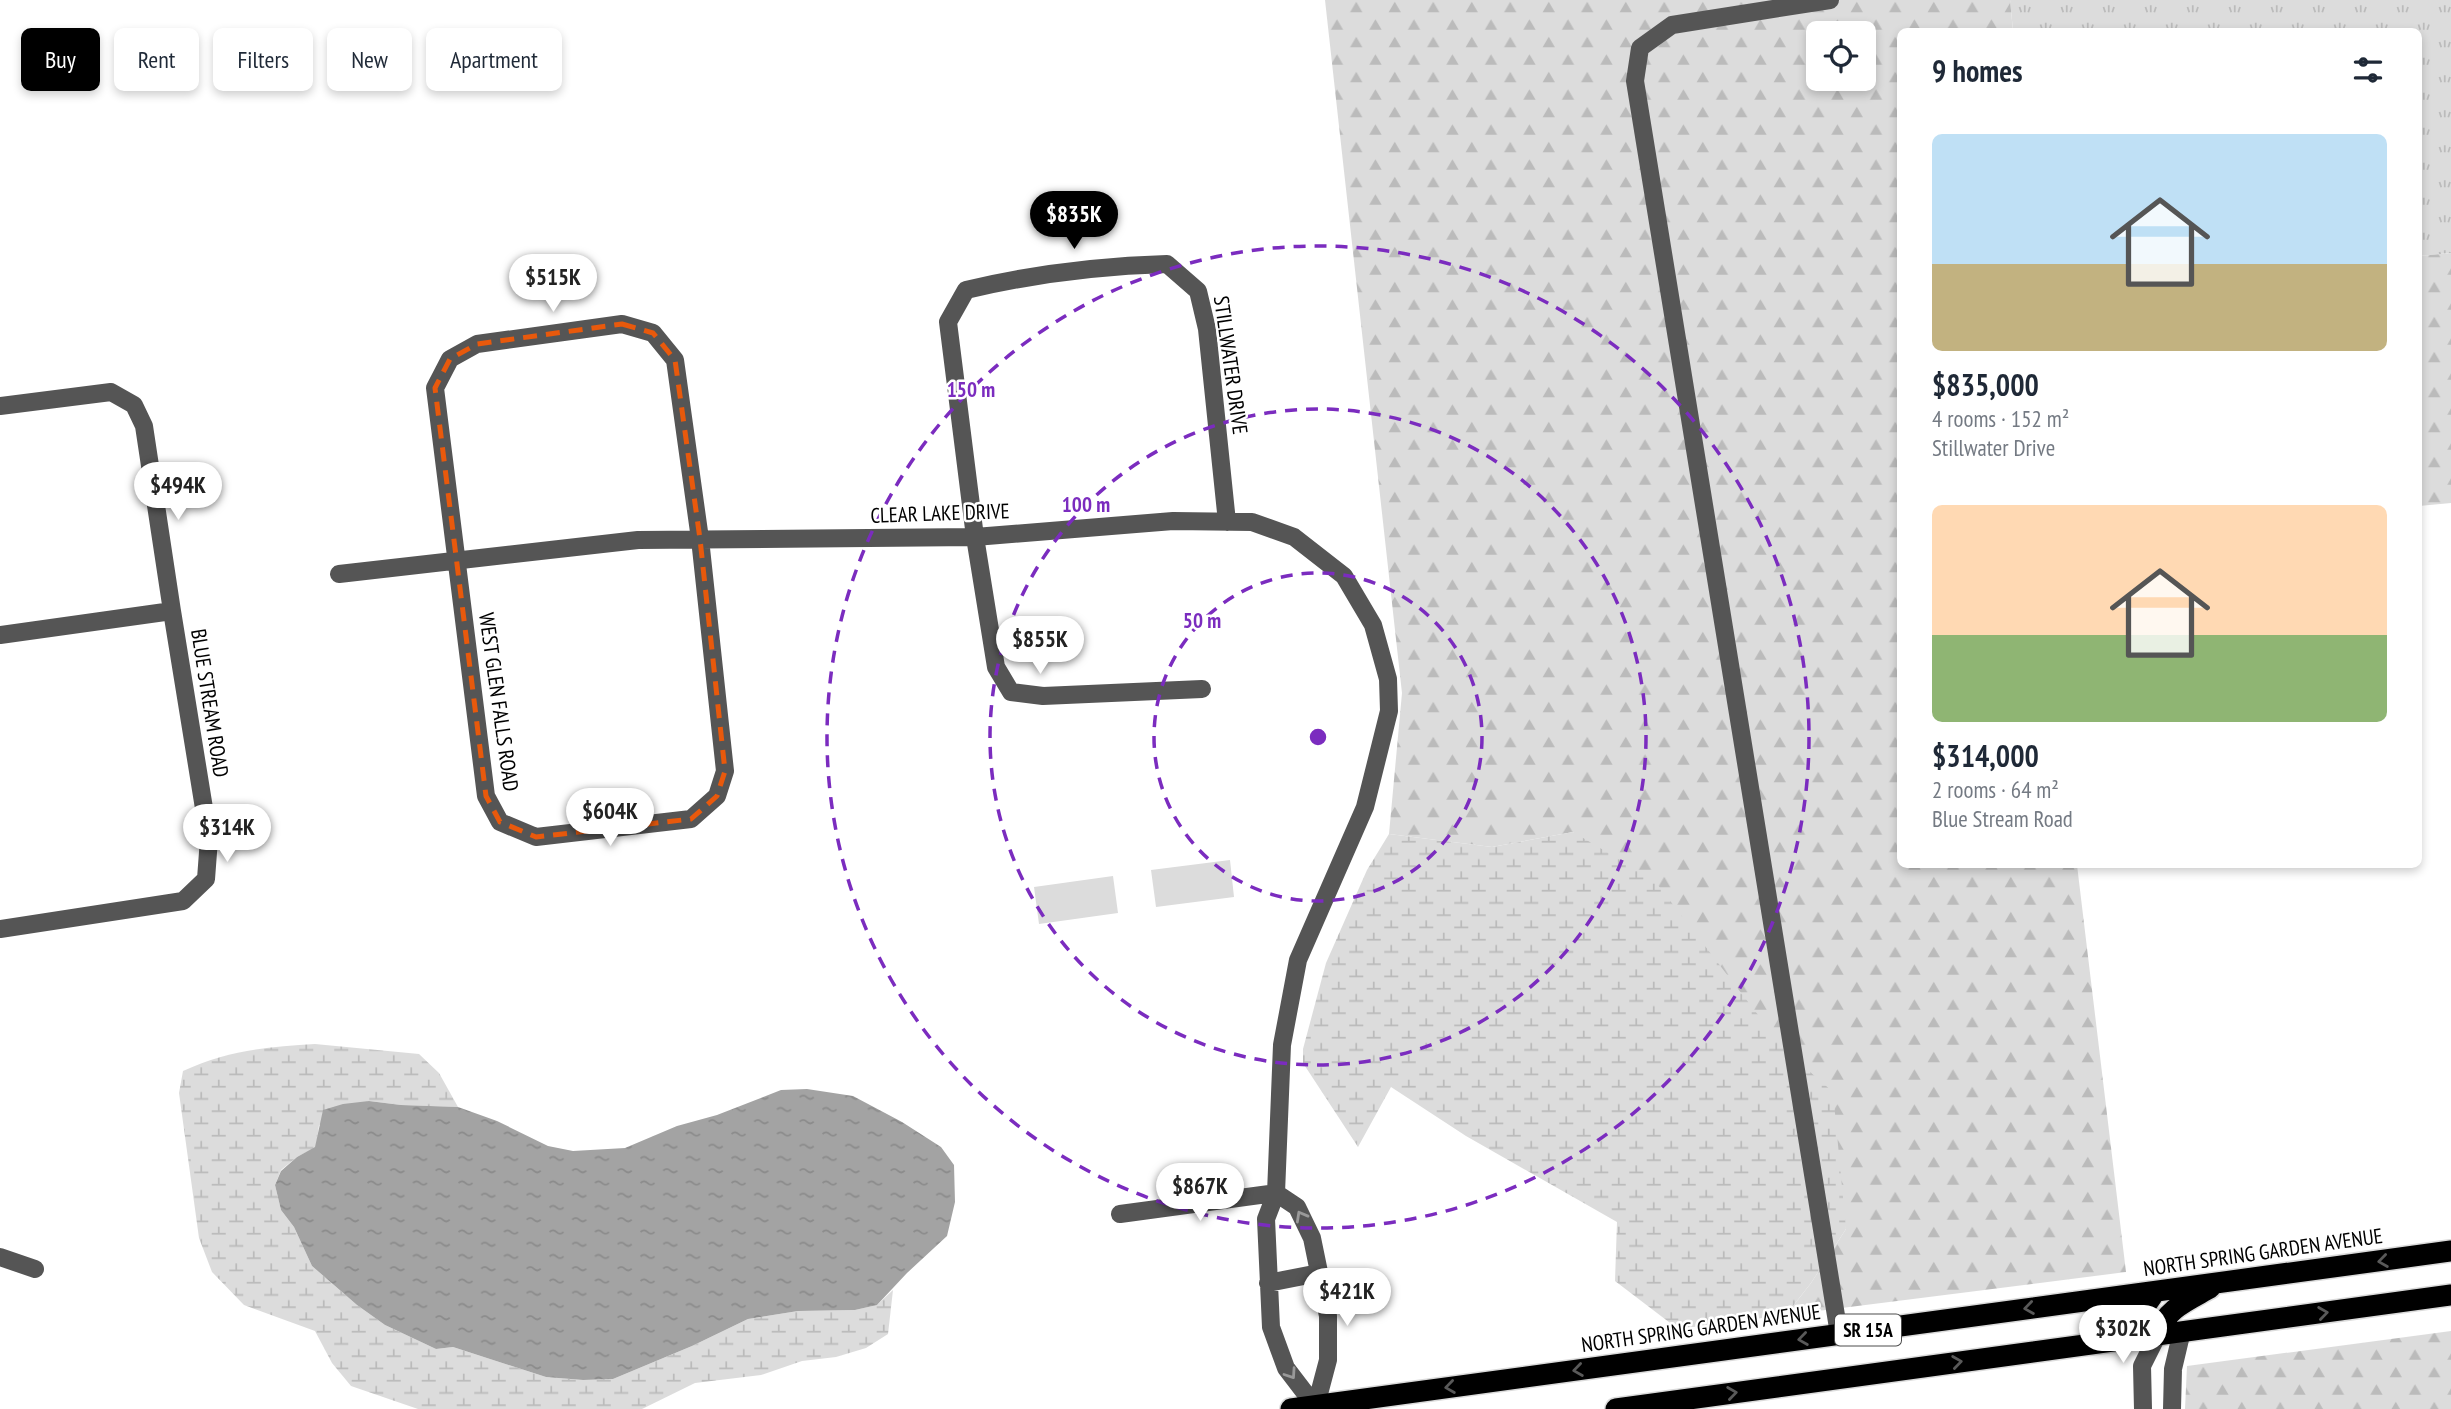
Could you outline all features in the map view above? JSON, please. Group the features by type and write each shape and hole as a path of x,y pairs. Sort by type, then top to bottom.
{"highway":[{"name":"NORTH SPRING GARDEN AVENUE","path":"1291,1409 2451,1251"},
{"path":"2158,1334 2162,1321 2173,1310 2218,1283"},
{"path":"2090,1344 2139,1315 2154,1292"},
{"name":"SR 15A","path":"1616,1409 2451,1295"}],"street":[{"path":"1830,0 1672,25 1640,48 1635,81 1839,1334"},
{"name":"STILLWATER DRIVE","path":"975,537 948,322 966,290 1021,277 1104,266 1167,264 1198,291 1207,329 1227,522"},
{"name":"WEST GLEN FALLS ROAD","path":"622,324 653,333 675,360 699,539 725,771 717,796 691,819 536,837 500,822 486,796 435,388 450,359 477,344 622,324"},
{"name":"BLUE STREAM ROAD","path":"0,406 111,392 134,405 144,426 209,839 206,879 183,901 0,929"},
{"name":"CLEAR LAKE DRIVE","path":"339,574 638,540 975,537 1173,521 1252,522 1294,537 1344,576 1373,625 1388,679 1389,711 1365,807 1298,960 1282,1045 1276,1193 1266,1219 1271,1327 1286,1368 1315,1407"},
{"path":"975,537 996,667 1011,692 1043,696 1202,689"},
{"path":"0,635 172,611"},
{"path":"1120,1214 1276,1193 1297,1208 1312,1238 1328,1316 1328,1360 1315,1407"},
{"path":"0,1257 35,1269"},
{"path":"1268,1283 1319,1273"},
{"path":"2172,1409 2173,1369 2182,1331"},
{"path":"2143,1409 2142,1366 2158,1334"}],"highlighted area":[{"path":"622,324 653,333 675,360 700,539 725,771 717,796 691,819 536,837 500,822 486,796 435,388 450,359 477,344"}],"green space":[{"path":"1325,0 2010,0 2013,28 1897,28 1897,868 2077,868 2126,1272 1786,1315 1811,1283 1846,1229 1786,1051 1573,832 1492,847 1389,834 1402,693"},
{"path":"2010,0 2451,0 2451,253 2422,256 2422,28 2013,28"},
{"path":"2451,253 2451,503 2422,506 2422,256"},
{"path":"1573,832 1654,880 1786,1051 1833,1092 1846,1229 1811,1283 1786,1315 1678,1329 1615,1281 1617,1222 1466,1136 1391,1087 1358,1147 1303,1063 1303,1049 1326,963 1367,870 1389,834 1492,847"},
{"path":"1230,860 1234,897 1156,907 1151,870"},
{"path":"1113,876 1118,913 1039,924 1034,887"},
{"path":"315,1044 419,1054 439,1073 458,1107 369,1101 319,1125 316,1147 281,1170 275,1185 281,1210 294,1227 312,1266 385,1325 436,1349 453,1347 546,1377 583,1380 613,1379 748,1319 798,1311 855,1310 877,1305 893,1290 888,1334 866,1348 836,1357 802,1361 761,1375 695,1383 642,1409 418,1409 351,1386 332,1363 315,1331 244,1305 212,1272 199,1238 179,1093 183,1071 216,1058 248,1051"},
{"path":"2451,1331 2451,1409 2185,1409 2187,1366"}],"water":[{"path":"807,1089 853,1096 941,1147 954,1165 955,1202 947,1236 877,1305 855,1310 798,1311 748,1319 613,1379 546,1377 453,1347 436,1349 385,1325 312,1266 294,1227 281,1210 275,1185 281,1171 297,1157 315,1147 323,1110 343,1104 369,1101 458,1107 497,1121 548,1146 573,1151 625,1148 677,1126 717,1115 781,1090"}]}
